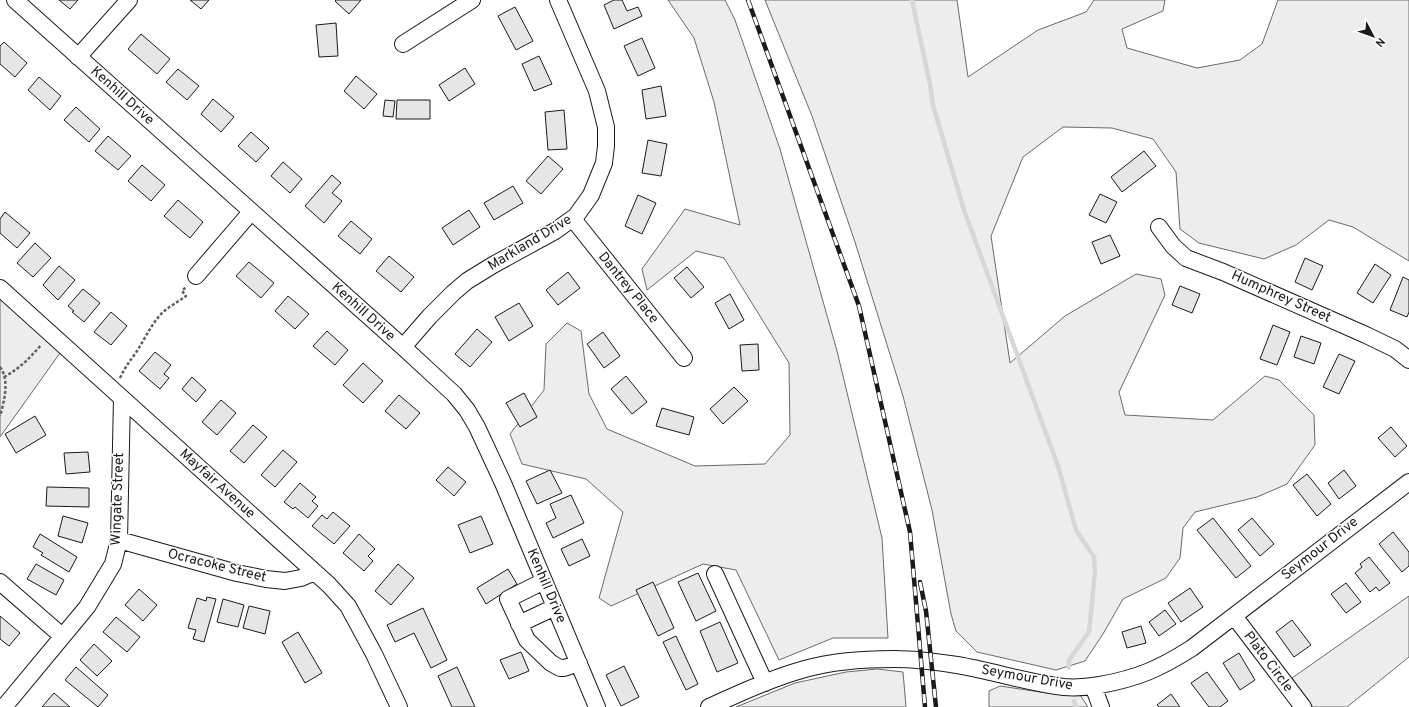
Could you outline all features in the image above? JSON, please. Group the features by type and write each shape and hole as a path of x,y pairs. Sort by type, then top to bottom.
{"street":[{"name":"Kenhill Drive","path":"15,0 454,394 467,410 477,427 503,483 597,707"},
{"path":"78,57 129,0"},
{"path":"404,44 472,0"},
{"name":"Markland Drive","path":"403,347 434,311 467,281 555,231 576,216 591,195 599,178 604,163 606,127 598,91 558,0"},
{"path":"196,276 251,212"},
{"name":"Dantrey Place","path":"572,219 684,358"},
{"name":"Humphrey Street","path":"1159,227 1173,246 1186,258 1223,272 1366,335 1395,349 1409,360"},
{"name":"Mayfair Avenue","path":"0,288 329,585 348,606 374,654 399,707"},
{"name":"Wingate Street","path":"4,707 87,606 113,564 119,540 117,393"},
{"name":"Seymour Drive","path":"709,707 765,683 798,671 826,664 870,659 896,659 957,665 1065,687 1093,686 1122,681 1139,676 1153,671 1192,648 1409,482"},
{"name":"Ocracoke Street","path":"119,540 238,573 266,579 285,581 301,578 315,572"},
{"path":"715,574 765,683"},
{"path":"544,581 508,599 527,640 551,663 560,668 579,663"},
{"path":"0,582 62,636"},
{"path":"519,624 555,607"},
{"name":"Plato Circle","path":"1234,616 1303,707"},
{"path":"1093,686 1101,707"}],"path":[{"path":"117,393 120,379 126,365 135,354 151,326 172,305 186,296 182,292 196,276"},
{"path":"4,377 16,370 28,360 45,341"},
{"path":"0,367 3,370 6,388 4,404 0,416"}],"shaded area":[{"path":"668,0 725,0 735,20 780,149 837,351 882,538 888,638 833,638 779,660 736,570 703,564 611,606 599,598 623,512 586,479 522,464 510,434 544,390 546,344 567,323 581,331 589,394 607,429 695,466 765,464 790,435 789,363 724,258 696,251 647,290 642,269 685,209 740,225 714,102 694,38"},
{"path":"765,0 957,0 968,77 1038,30 1086,12 1094,0 1165,0 1163,11 1122,29 1127,48 1197,68 1240,60 1262,44 1278,0 1409,0 1409,261 1353,227 1329,220 1296,245 1264,259 1199,243 1180,229 1176,172 1153,139 1112,128 1063,127 1023,157 991,236 1010,363 1065,316 1136,274 1161,279 1165,295 1119,392 1125,415 1213,420 1265,376 1279,380 1314,415 1315,445 1287,484 1257,497 1195,512 1183,528 1180,558 1166,578 1123,599 1103,634 1085,661 1056,670 977,652 956,631 951,614 932,510 903,396 855,242 812,116"},
{"path":"0,288 65,346 0,437"},
{"path":"1409,596 1409,657 1347,707 1313,707 1292,678"},
{"path":"877,669 903,672 906,707 736,707 795,683 846,672"},
{"path":"1000,686 1047,693 1080,695 1088,707 989,707 989,691"}],"building":[{"path":"59,0 78,0 70,9"},
{"path":"190,0 209,0 201,9"},
{"path":"361,0 349,14 335,1"},
{"path":"614,0 622,0 627,11 638,7 642,16 614,29 604,5"},
{"path":"515,7 533,41 516,50 498,16"},
{"path":"336,23 338,56 319,57 316,25"},
{"path":"141,34 170,59 157,74 128,49"},
{"path":"642,38 655,68 638,76 624,46"},
{"path":"4,42 27,63 15,77 0,64 0,46"},
{"path":"539,56 552,84 534,91 522,64"},
{"path":"465,68 475,84 449,101 439,85"},
{"path":"178,69 199,86 187,100 166,82"},
{"path":"356,76 377,94 364,109 344,91"},
{"path":"39,77 61,96 50,110 28,90"},
{"path":"661,86 666,116 646,119 642,90"},
{"path":"213,99 234,117 221,132 201,114"},
{"path":"385,100 395,101 393,117 383,116"},
{"path":"397,100 430,100 430,119 396,119"},
{"path":"76,107 100,129 89,142 64,120"},
{"path":"564,110 567,149 548,150 545,112"},
{"path":"251,132 269,148 256,162 238,146"},
{"path":"108,136 131,156 118,170 95,151"},
{"path":"648,140 667,144 661,176 642,173"},
{"path":"1144,151 1156,166 1122,192 1111,177"},
{"path":"548,156 563,169 541,194 526,181"},
{"path":"283,162 302,179 290,193 271,176"},
{"path":"142,165 165,185 151,201 128,181"},
{"path":"332,175 341,183 332,193 342,201 324,223 305,206"},
{"path":"513,186 523,203 494,220 484,203"},
{"path":"1100,194 1117,202 1106,223 1089,215"},
{"path":"638,195 656,203 642,234 625,226"},
{"path":"178,200 203,222 190,238 164,216"},
{"path":"469,210 480,227 453,245 442,228"},
{"path":"5,212 30,233 17,248 0,233 0,219"},
{"path":"351,221 372,239 360,254 338,236"},
{"path":"1110,235 1120,256 1101,264 1092,242"},
{"path":"35,243 51,258 33,277 17,263"},
{"path":"389,256 414,277 401,292 376,271"},
{"path":"1305,258 1323,266 1312,290 1295,282"},
{"path":"249,262 274,283 261,298 236,276"},
{"path":"1375,264 1391,275 1373,303 1357,293"},
{"path":"59,266 75,280 58,300 43,285"},
{"path":"687,267 704,287 691,298 674,278"},
{"path":"568,272 580,288 558,305 546,290"},
{"path":"1403,277 1409,280 1409,312 1407,317 1390,310"},
{"path":"1180,286 1200,294 1192,313 1172,305"},
{"path":"83,289 100,303 84,322 72,312 74,311 68,306"},
{"path":"730,294 744,320 729,329 715,303"},
{"path":"288,296 309,314 295,329 275,311"},
{"path":"519,303 533,326 509,341 495,317"},
{"path":"111,312 127,326 111,345 94,332"},
{"path":"1273,325 1290,332 1277,365 1260,359"},
{"path":"477,329 492,342 470,367 455,354"},
{"path":"327,331 348,350 335,365 313,346"},
{"path":"603,332 620,356 604,368 587,344"},
{"path":"1301,336 1321,343 1314,364 1294,357"},
{"path":"758,344 759,370 742,371 740,345"},
{"path":"155,352 171,365 164,374 169,378 160,389 139,371"},
{"path":"1339,354 1355,361 1339,394 1323,387"},
{"path":"363,363 383,381 363,403 343,385"},
{"path":"626,376 647,402 632,414 611,389"},
{"path":"192,377 206,390 196,402 182,389"},
{"path":"734,387 748,401 723,424 710,409"},
{"path":"524,393 537,417 520,427 506,403"},
{"path":"399,395 420,413 406,429 385,411"},
{"path":"221,400 236,413 217,435 202,422"},
{"path":"662,408 694,417 689,435 656,426"},
{"path":"35,416 46,435 16,453 5,434"},
{"path":"253,425 267,437 244,463 230,451"},
{"path":"1391,427 1407,446 1395,457 1378,438"},
{"path":"283,450 297,462 275,487 261,475"},
{"path":"88,452 90,472 66,474 64,453"},
{"path":"448,467 466,482 454,496 436,480"},
{"path":"550,470 562,493 537,504 526,481"},
{"path":"1344,470 1356,486 1339,499 1328,483"},
{"path":"1307,474 1331,504 1317,516 1293,485"},
{"path":"300,483 316,497 312,501 318,506 308,518 295,507 293,509 284,502"},
{"path":"47,487 89,488 89,507 46,506"},
{"path":"571,495 584,523 553,538 546,523 556,518 550,504"},
{"path":"333,512 350,526 334,544 312,526 322,515 327,519"},
{"path":"63,516 88,523 82,543 58,536"},
{"path":"481,516 493,544 470,553 458,525"},
{"path":"1213,518 1251,566 1236,578 1197,530"},
{"path":"1252,518 1274,544 1260,556 1238,530"},
{"path":"1393,532 1409,552 1409,566 1402,572 1379,544"},
{"path":"40,534 77,557 69,572 41,555 43,553 33,547"},
{"path":"359,534 375,549 368,556 373,561 364,571 343,553"},
{"path":"582,539 590,556 569,566 561,549"},
{"path":"1369,557 1390,583 1379,591 1376,587 1370,592 1355,573 1362,567 1360,564"},
{"path":"36,564 64,580 56,595 27,579"},
{"path":"398,564 414,578 391,605 375,591"},
{"path":"508,569 517,584 486,604 477,588"},
{"path":"698,573 716,611 696,621 678,582"},
{"path":"653,582 674,628 658,636 636,590"},
{"path":"1346,583 1361,602 1346,613 1331,594"},
{"path":"1190,588 1203,607 1181,622 1168,603"},
{"path":"139,589 157,605 143,621 125,605"},
{"path":"207,597 216,599 204,642 193,639 196,630 188,628 197,598 206,601"},
{"path":"223,599 244,605 238,627 217,622"},
{"path":"249,606 270,611 265,634 243,628"},
{"path":"423,608 447,660 431,668 414,633 395,642 387,625"},
{"path":"1165,610 1176,624 1159,636 1149,622"},
{"path":"0,616 20,633 9,646 0,639"},
{"path":"116,617 140,637 127,652 103,632"},
{"path":"1292,620 1311,645 1294,657 1276,632"},
{"path":"720,622 738,663 717,672 700,631"},
{"path":"1141,626 1146,643 1127,648 1122,632"},
{"path":"298,632 322,673 305,683 282,642"},
{"path":"676,636 698,684 686,690 663,642"},
{"path":"94,644 112,661 97,676 80,660"},
{"path":"521,652 529,671 509,679 500,660"},
{"path":"1239,653 1255,680 1240,690 1223,663"},
{"path":"624,666 639,697 621,706 606,675"},
{"path":"76,667 108,695 98,707 65,680"},
{"path":"457,667 475,707 452,707 438,676"},
{"path":"1207,672 1228,701 1220,707 1209,707 1191,683"},
{"path":"54,693 70,707 42,707"},
{"path":"1171,694 1180,707 1159,707 1157,705"}],"waterway":[{"path":"912,0 933,105 964,210 1058,466 1076,530 1094,557 1095,571 1089,632 1069,660 1069,668"},
{"path":"1074,701 1076,707"}],"railway":[{"path":"748,0 859,306 910,532 925,707"},
{"path":"920,582 926,611 936,707"}]}
